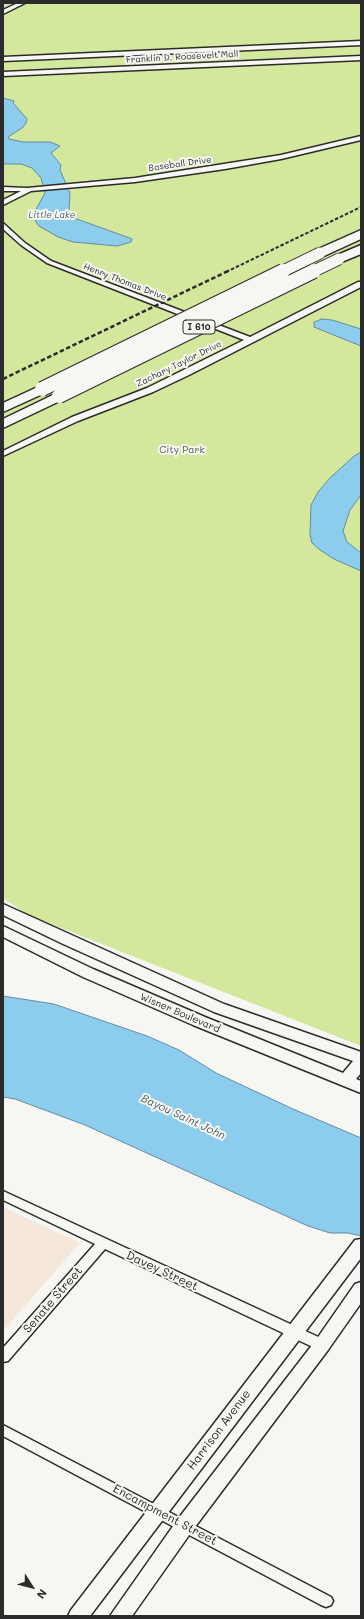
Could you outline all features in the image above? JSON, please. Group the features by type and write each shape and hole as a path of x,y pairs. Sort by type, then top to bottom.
{"highway":[{"name":"I 610","path":"3,408 361,234"},
{"name":"I 610","path":"3,424 361,248"}],"street":[{"path":"3,12 22,3"},
{"name":"Franklin D. Roosevelt Mall","path":"3,58 361,44"},
{"name":"Franklin D. Roosevelt Mall","path":"3,74 361,58"},
{"name":"Baseball Drive","path":"3,203 30,189 83,185 225,167 281,157 361,138"},
{"path":"3,189 30,189"},
{"name":"Henry Thomas Drive","path":"3,225 31,250 55,264 250,340"},
{"name":"Zachary Taylor Drive","path":"3,454 75,419 150,390 361,284"},
{"name":"Wisner Boulevard","path":"3,908 66,940 219,1008 361,1058"},
{"name":"Wisner Boulevard","path":"3,930 88,973 199,1021 361,1087"},
{"path":"50,954 66,940"},
{"path":"345,1081 361,1063"},
{"name":"Davey Street","path":"3,1195 103,1244 322,1345"},
{"name":"Senate Street","path":"3,1357 103,1244"},
{"name":"Harrison Avenue","path":"78,1616 360,1246"},
{"path":"120,1616 185,1525 322,1345 361,1289"},
{"name":"Encampment Street","path":"3,1430 326,1601"}],"shaded area":[{"path":"3,1207 80,1243 3,1331"}],"green space":[{"name":"City Park","path":"3,3 361,3 361,1046 28,915 3,898"}],"water":[{"name":"Little Lake","path":"3,98 14,101 13,103 27,119 22,128 8,137 9,139 23,142 50,142 60,146 51,153 61,165 60,170 70,193 69,211 74,218 132,239 131,242 117,246 73,242 58,237 39,226 34,219 34,213 45,193 41,178 32,168 21,164 3,164"},
{"path":"322,319 332,320 361,329 361,346 314,327 314,322"},
{"path":"361,452 361,495 350,510 343,531 347,542 361,553 361,571 334,559 320,550 312,543 310,535 311,505 318,492 330,478 354,456"},
{"name":"Bayou Saint John","path":"3,996 54,1004 147,1036 179,1050 216,1073 293,1109 361,1138 361,1236 348,1233 330,1233 308,1226 85,1125 15,1099 3,1097"}],"railway":[{"path":"226,272 361,207"},
{"path":"3,379 228,271"}]}
